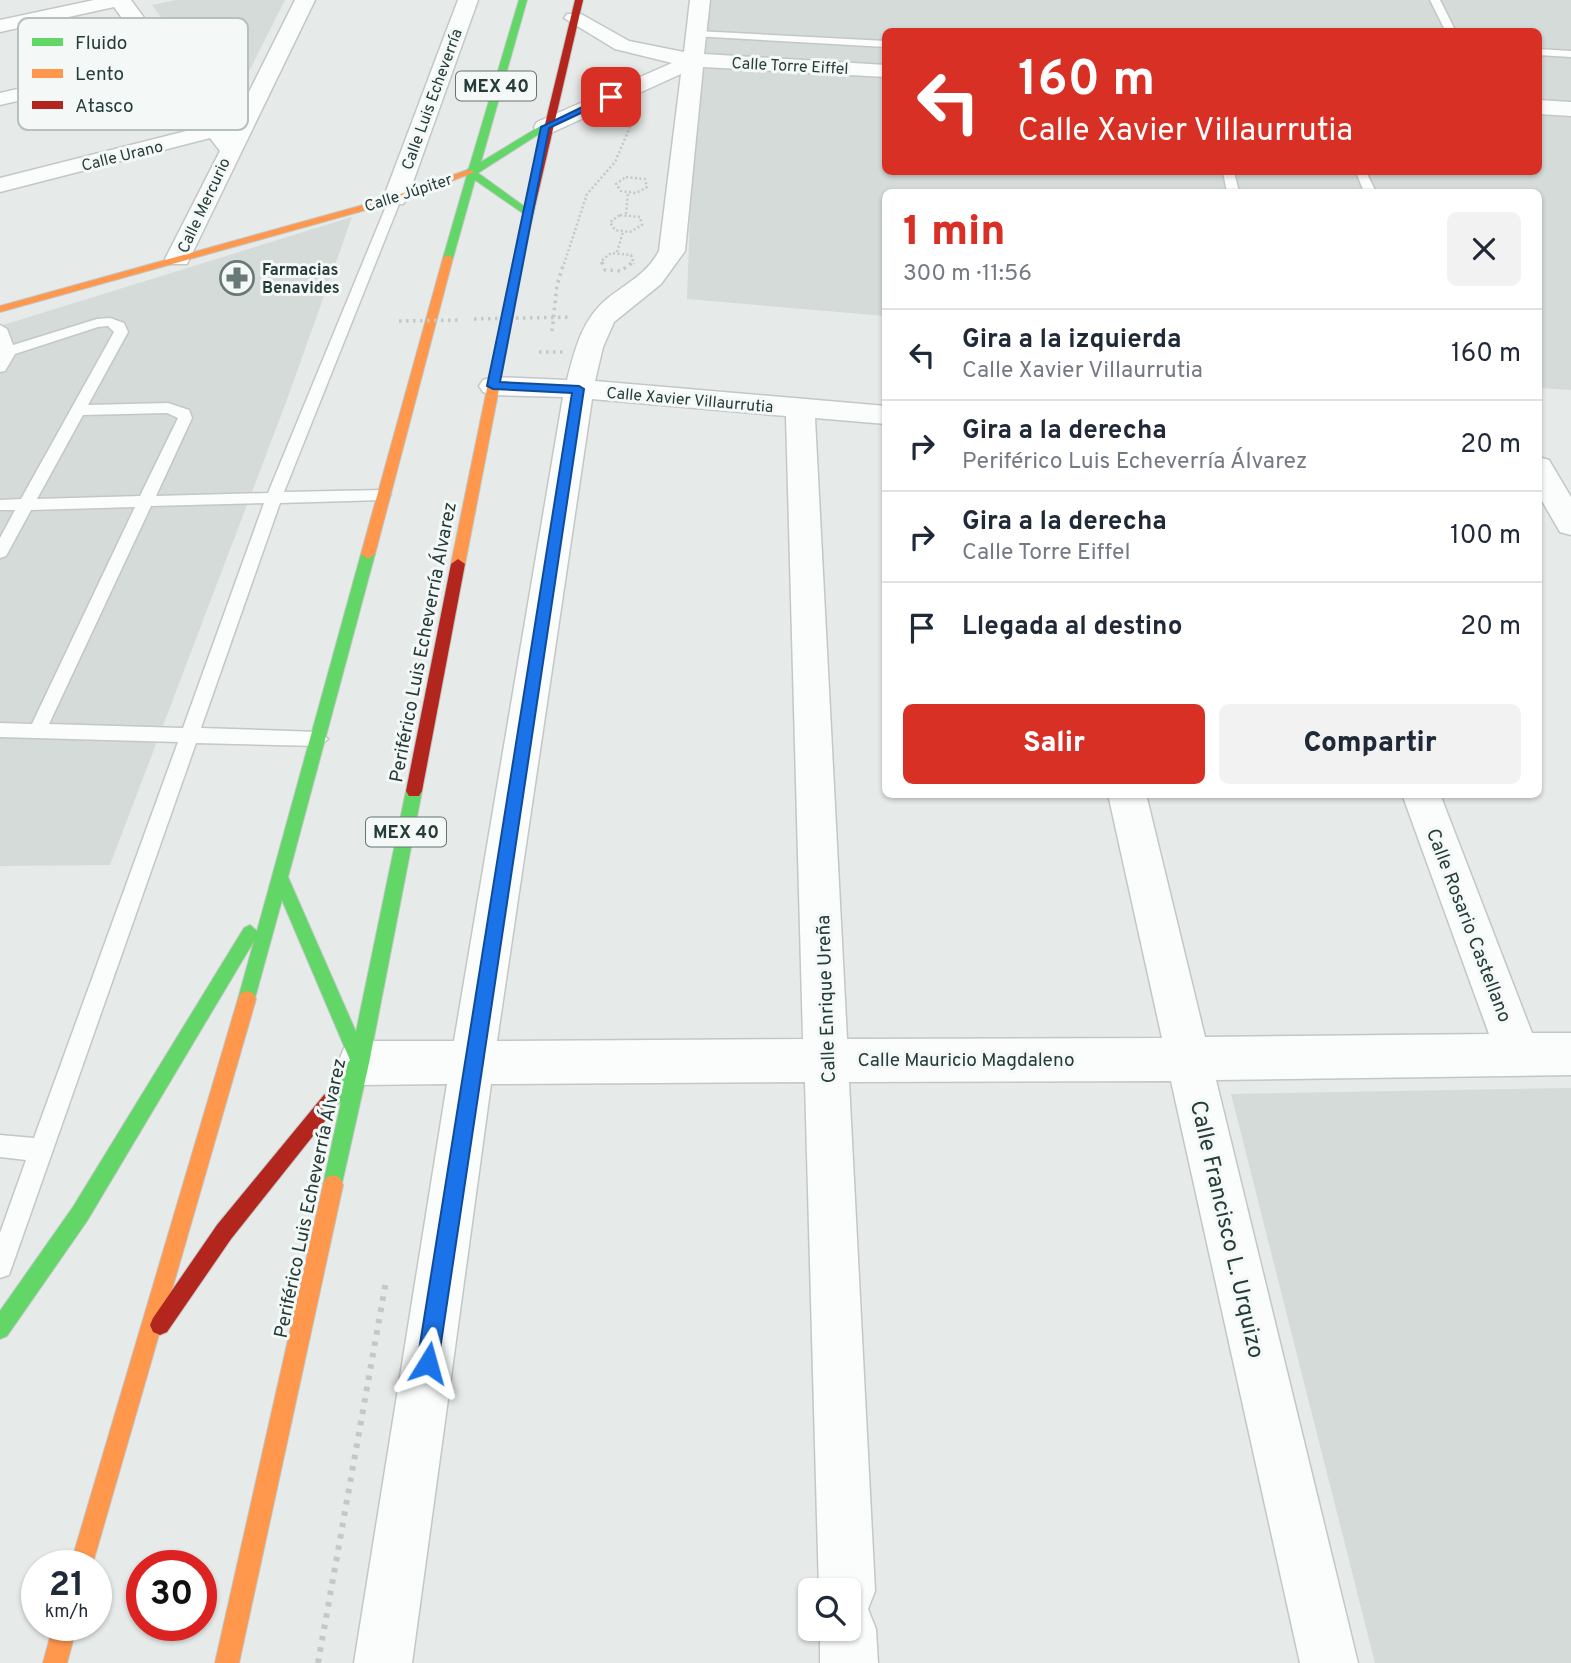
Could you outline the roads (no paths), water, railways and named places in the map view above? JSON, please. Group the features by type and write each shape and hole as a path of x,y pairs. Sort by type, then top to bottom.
{"main road":[{"name":"MEX 40","path":"86,1550 141,1353 281,879 470,172 523,0"},
{"name":"Periférico Luis Echeverría Álvarez","path":"227,1663 360,1063 527,212 545,127 577,9"},
{"path":"527,212 470,172 545,127"},
{"name":"Calle Júpiter","path":"398,173 470,172"},
{"name":"Calle Júpiter","path":"0,309 395,199 470,172"},
{"path":"166,239 218,224"},
{"path":"141,1353 224,1232 360,1063 281,879"},
{"path":"0,1329 80,1214 281,879"},
{"path":"55,1663 61,1641"}],"street":[{"path":"37,18 119,0 132,18"},
{"name":"Calle Urano","path":"248,113 305,0"},
{"name":"Calle Luis Echeverría","path":"395,199 398,173 468,0"},
{"path":"383,1663 572,371 600,321 611,308 650,283 665,267 672,251 700,0"},
{"name":"Calle Torre Eiffel","path":"577,9 622,45 648,53 696,47 882,70"},
{"path":"0,26 18,22"},
{"name":"Calle Torre Eiffel","path":"545,127 696,47"},
{"path":"0,99 18,95"},
{"path":"1542,107 1571,109"},
{"path":"216,130 223,140"},
{"name":"Calle Urano","path":"0,185 223,140 235,130"},
{"name":"Calle Mercurio","path":"178,259 191,232 223,140"},
{"name":"Calle Xavier Villaurrutia","path":"493,386 572,371 800,408 882,415"},
{"name":"Calle Enrique Ureña","path":"800,408 828,1059 847,1578"},
{"path":"1542,460 1571,462"},
{"path":"1542,474 1571,524"},
{"name":"Calle Francisco L. Urquizo","path":"1128,798 1329,1663"},
{"name":"Calle Rosario Castellano","path":"1423,798 1519,1055"},
{"name":"Calle Mauricio Magdaleno","path":"360,1063 1188,1059 1571,1054"},
{"path":"848,1641 849,1663"}],"lane":[{"path":"1435,0 1449,28"},
{"path":"696,47 882,44"},
{"path":"1542,52 1571,54"},
{"path":"0,1266 192,736 274,498 395,199"},
{"path":"0,552 121,332 119,326 110,322 97,323 4,353"},
{"path":"0,330 4,353 0,368"},
{"path":"37,731 185,418 184,413 168,408 78,410"},
{"path":"0,505 383,495"},
{"path":"0,730 319,739"},
{"path":"0,1146 43,1151"}],"place":[{"name":"Farmacias Benavides","path":"237,278"}]}
